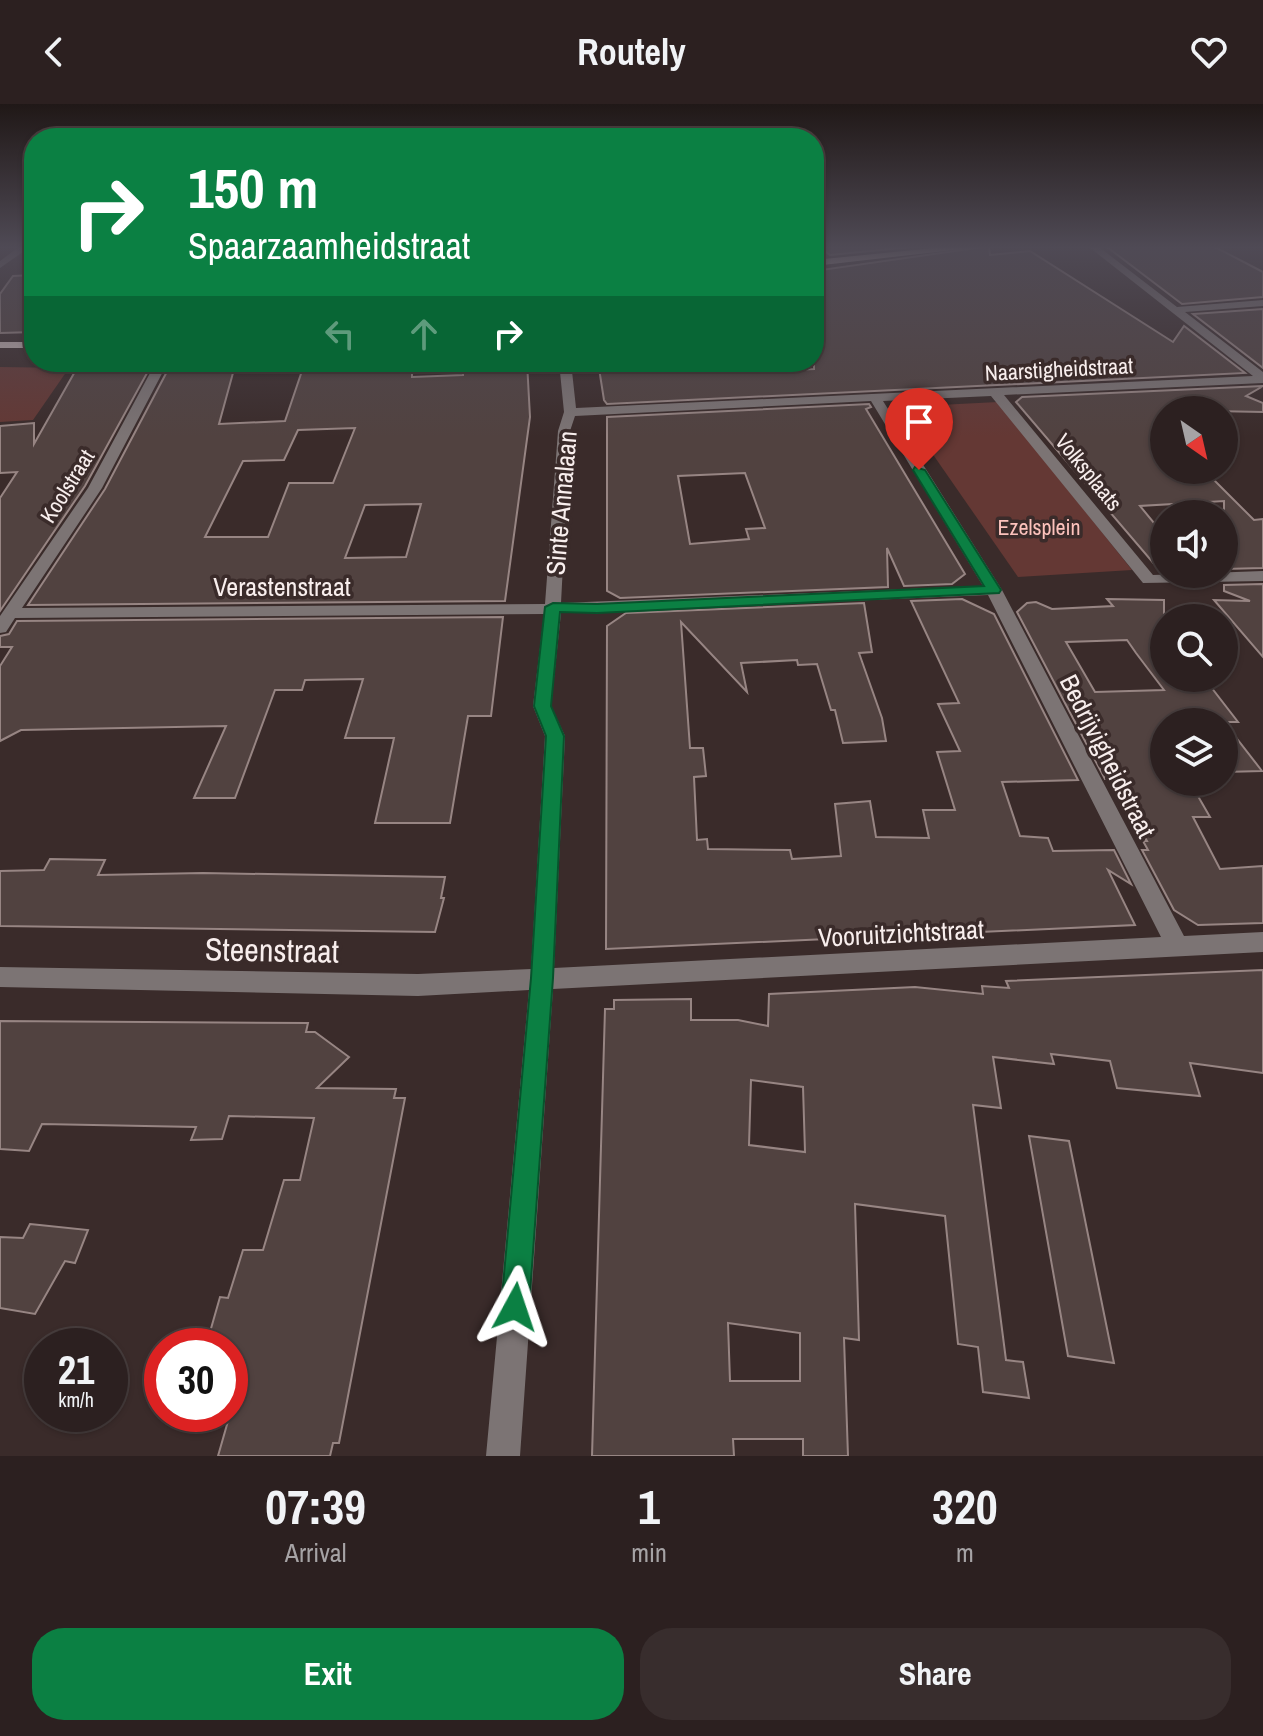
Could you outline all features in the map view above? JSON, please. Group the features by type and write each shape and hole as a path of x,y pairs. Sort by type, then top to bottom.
{"main road":[{"path":"0,345 24,345"},
{"path":"0,357 24,357"}],"street":[{"path":"1175,310 1263,379"},
{"name":"Koolstraat","path":"0,628 95,488 157,372"},
{"name":"Sinte Annalaan","path":"503,1456 542,978 555,736 542,706 553,607 564,431 570,412 566,372"},
{"name":"Naarstigheidstraat","path":"570,412 1263,379"},
{"name":"Volksplaats","path":"995,392 1149,580 1263,576"},
{"path":"875,398 994,590"},
{"name":"Verastenstraat","path":"11,613 520,610 994,590"},
{"name":"Bedrijvigheidstraat","path":"994,590 1177,946"},
{"name":"Vooruitzichtstraat","path":"542,978 1263,942"},
{"name":"Steenstraat","path":"0,977 418,985 542,978"}],"green space":[{"path":"0,367 24,367 24,372 66,372 33,420 0,422"},
{"name":"Ezelsplein","path":"998,402 1132,570 1018,577 900,407"}],"building":[{"path":"0,310 24,310 24,332 0,333"},
{"path":"824,310 1123,310 1173,342 1184,326 1245,373 607,404 600,372 824,372"},
{"path":"1263,310 1263,368 1193,314"},
{"path":"75,372 148,372 85,486 0,611 0,498 17,472 0,473 0,426 34,423 34,444"},
{"path":"167,372 233,372 219,424 285,421 302,372 412,372 412,377 463,375 463,372 528,372 530,417 505,601 28,605 105,489","holes":["355,428 333,483 289,483 268,537 205,537 243,461 284,460 298,430","421,504 406,557 345,558 365,505"]},
{"path":"1263,386 1246,396 1263,403 1263,412 1238,411 1238,396 1150,396 1150,484 1218,484 1234,500 1150,500 1150,505 1140,506 1150,518 1150,559 1016,402 1022,397"},
{"path":"869,404 871,407 866,409 965,574 952,584 904,586 887,548 888,587 620,598 607,591 607,417","holes":["745,473 765,528 746,529 749,539 690,544 678,476"]},
{"path":"1238,504 1254,520 1263,519 1263,568 1238,569"},
{"path":"1263,584 1263,657 1238,628 1238,604 1217,604 1214,600 1250,601 1224,591 1224,588 1238,588 1238,585"},
{"path":"962,599 994,614 1078,780 1002,782 1020,836 1048,838 1053,851 1114,850 1131,884 1108,870 1135,925 606,949 607,626 626,613 864,603 872,652 859,653 882,718 886,741 843,743 835,710 831,710 817,664 798,665 797,660 741,663 747,692 681,622 690,748 703,748 706,776 694,777 697,840 707,839 708,849 790,850 792,859 841,856 835,804 870,801 876,837 929,838 923,810 955,810 937,752 960,751 938,704 959,703 911,601"},
{"path":"1107,599 1164,600 1164,604 1150,604 1150,671 1127,640 1066,642 1095,692 1215,692 1227,708 1150,708 1150,796 1198,796 1210,817 1193,817 1220,869 1263,866 1263,923 1198,925 1174,910 1142,850 1148,850 1143,841 1147,841 1113,779 1105,779 1017,612 1027,603 1036,602 1052,609 1113,606"},
{"path":"503,617 491,716 468,716 450,823 375,823 394,738 345,738 363,679 305,680 302,690 275,690 235,798 194,798 226,726 21,730 0,741 0,666 12,647 0,647 0,636 9,634 17,621"},
{"path":"1238,740 1262,771 1238,772"},
{"path":"50,859 105,860 98,875 203,873 445,877 441,898 444,898 435,932 0,926 0,871 44,870"},
{"path":"1263,970 1263,1073 1190,1063 1200,1096 1117,1088 1110,1061 1051,1054 1054,1064 993,1057 1001,1108 973,1105 1006,1360 1023,1362 1029,1398 983,1392 978,1347 958,1344 945,1216 855,1204 859,1340 844,1338 848,1456 803,1456 803,1439 733,1439 734,1456 592,1456 605,1009 614,1009 614,1000 691,999 691,1020 738,1020 768,1026 769,994 915,987 983,994 982,986 1009,988 1006,981","holes":["751,1080 803,1087 805,1152 749,1145","728,1323 800,1333 800,1381 730,1381"]},
{"path":"0,1021 308,1023 306,1032 315,1032 349,1057 317,1088 396,1089 394,1098 405,1098 339,1443 333,1443 330,1456 218,1456 225,1432 248,1432 248,1328 211,1328 220,1297 228,1298 243,1250 263,1250 284,1180 300,1180 314,1118 229,1116 222,1139 191,1140 196,1127 42,1124 29,1151 0,1149"},
{"path":"1029,1136 1069,1141 1114,1363 1068,1356"},
{"path":"30,1224 88,1230 75,1263 65,1261 35,1314 0,1308 0,1237 23,1238"}],"route":[{"path":"515,1307 542,978 555,736 542,706 553,607 597,608 994,590 919,470"}]}
